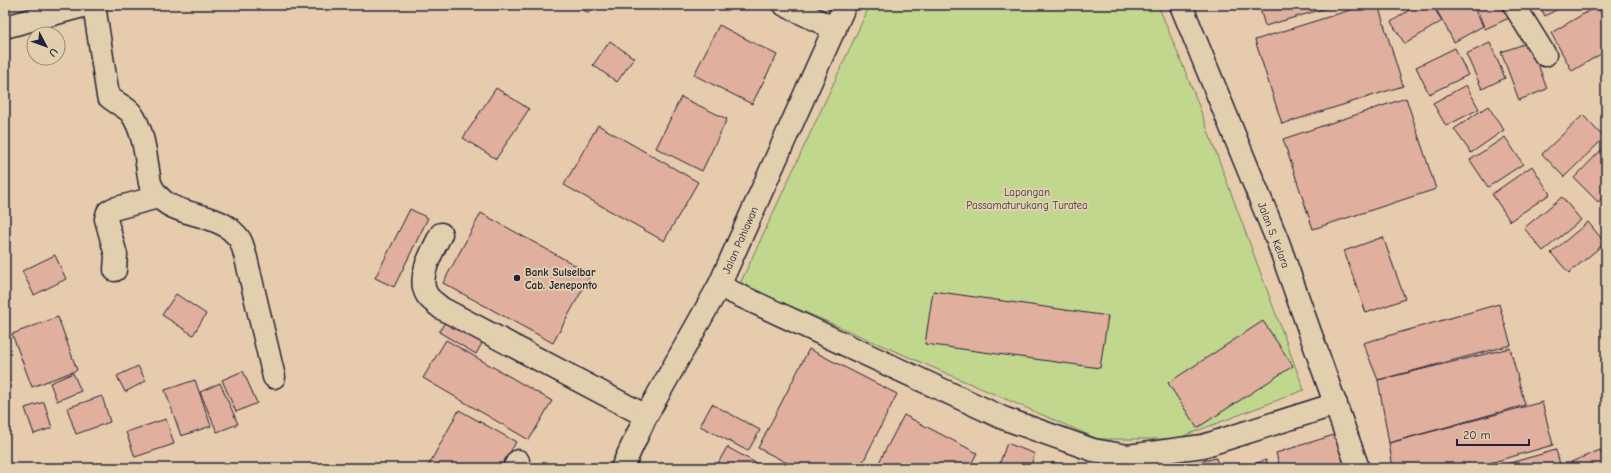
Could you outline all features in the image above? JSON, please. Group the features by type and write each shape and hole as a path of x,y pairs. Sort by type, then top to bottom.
{"main road":[{"path":"5,27 87,5"},
{"path":"94,5 108,96 130,112 136,122 141,134 150,183 158,198 180,211 209,217 221,222 240,239 246,258 274,377"},
{"path":"785,5 835,29"},
{"name":"Jalan Pahlawan","path":"626,467 646,416 719,286 845,5"},
{"name":"Jalan S. Kelara","path":"1181,5 1278,242 1358,468"},
{"path":"1514,5 1545,55"},
{"path":"115,270 116,255 106,219 108,212 113,209 158,198"},
{"path":"441,234 425,267 424,284 427,295 441,308 646,416"},
{"path":"719,286 1003,418 1093,450 1128,456 1203,446 1336,404"}],"green space":[{"name":"Lapangan Passamaturukang Turatea","path":"870,5 1158,5 1194,93 1304,390 1176,439 1098,439 740,284"}],"building":[{"path":"574,5 593,5 589,13"},
{"path":"1259,5 1337,5 1265,26"},
{"path":"1366,5 1378,5 1403,86 1282,124 1255,40"},
{"path":"1417,5 1432,5 1442,21 1405,44 1391,22"},
{"path":"1439,5 1472,5 1483,26 1454,42 1435,7"},
{"path":"1475,5 1504,5 1509,18 1485,29"},
{"path":"1539,5 1565,5 1545,16"},
{"path":"1597,6 1606,23 1606,51 1572,71 1551,33"},
{"path":"719,25 777,55 752,104 694,75"},
{"path":"610,41 634,58 617,82 593,65"},
{"path":"1530,42 1547,89 1519,100 1501,52"},
{"path":"1490,43 1505,78 1482,89 1466,54"},
{"path":"1455,48 1468,75 1429,94 1416,67"},
{"path":"1466,85 1479,109 1446,126 1433,103"},
{"path":"496,88 529,109 496,159 463,138"},
{"path":"681,97 727,119 702,171 656,148"},
{"path":"1406,98 1436,189 1313,229 1283,139"},
{"path":"1488,106 1504,130 1471,153 1454,129"},
{"path":"1583,115 1604,138 1564,177 1542,154"},
{"path":"598,125 698,182 664,241 564,185"},
{"path":"1505,137 1523,164 1488,187 1470,160"},
{"path":"1606,145 1606,193 1598,202 1574,178"},
{"path":"1532,166 1550,194 1510,221 1492,194"},
{"path":"1562,197 1581,220 1543,251 1524,228"},
{"path":"410,209 428,218 394,287 375,278"},
{"name":"Bank Sulselbar Cab. Jeneponto","path":"481,213 591,274 553,343 443,283"},
{"path":"1588,222 1605,243 1569,273 1551,253"},
{"path":"1383,237 1405,299 1366,313 1344,251"},
{"path":"55,255 66,279 34,295 22,271"},
{"path":"933,291 1108,316 1100,368 925,344"},
{"path":"176,294 206,314 193,335 162,315"},
{"path":"1499,304 1511,345 1378,380 1363,343"},
{"path":"449,315 486,336 476,354 439,332"},
{"path":"58,317 77,370 32,387 12,334"},
{"path":"1263,321 1293,366 1197,428 1168,383"},
{"path":"446,340 552,401 529,440 423,378"},
{"path":"1510,348 1525,405 1389,443 1378,380"},
{"path":"809,349 897,394 860,468 797,468 758,448"},
{"path":"138,366 146,381 125,392 117,376"},
{"path":"243,371 257,403 236,412 222,380"},
{"path":"73,373 81,391 57,401 50,383"},
{"path":"195,380 211,426 181,436 165,390"},
{"path":"220,383 238,424 217,432 200,392"},
{"path":"102,396 110,422 76,434 67,408"},
{"path":"44,402 52,428 34,434 25,408"},
{"path":"1542,402 1553,445 1472,468 1393,468 1389,443"},
{"path":"712,404 760,430 748,451 700,426"},
{"path":"459,410 516,442 501,468 427,468"},
{"path":"904,415 977,453 969,468 876,468"},
{"path":"166,419 174,444 135,457 126,432"},
{"path":"1337,434 1346,466 1341,468 1280,468 1276,453"},
{"path":"1007,443 1035,454 1030,468 998,468"},
{"path":"727,447 765,468 716,467"},
{"path":"1556,450 1561,468 1492,468"},
{"path":"1600,450 1606,468 1574,468 1571,462"},
{"path":"1216,458 1219,468 1172,468"},
{"path":"1266,460 1269,468 1241,468"},
{"path":"1052,463 1070,468 1050,468"}],"place":[{"name":"Bank Sulselbar Cab. Jeneponto","path":"517,278"}]}
